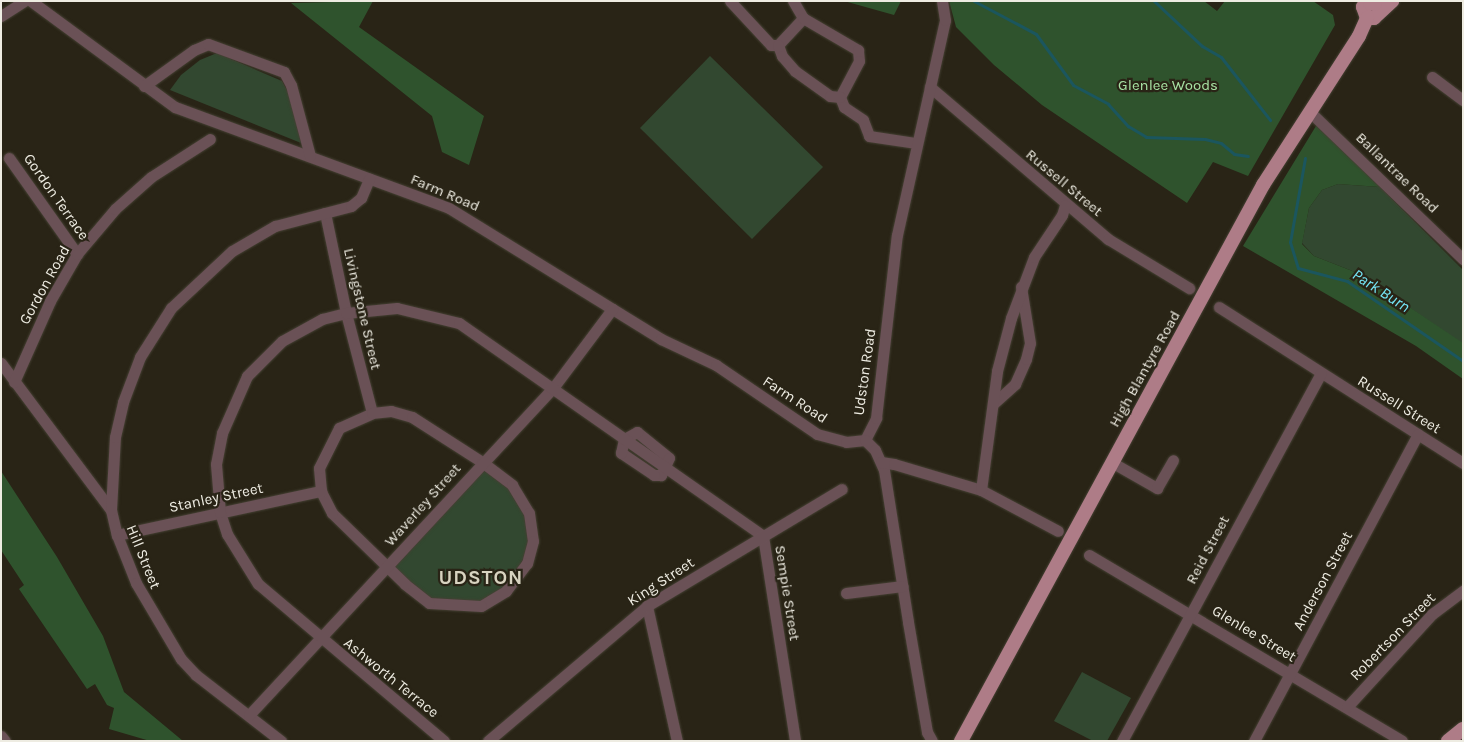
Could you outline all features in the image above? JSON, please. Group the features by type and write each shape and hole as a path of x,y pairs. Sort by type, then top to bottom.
{"main road":[{"path":"1370,7 1392,1"},
{"name":"High Blantyre Road","path":"961,741 1263,186 1309,111 1359,36 1370,7"},
{"path":"1448,741 1463,729"}],"street":[{"path":"1,16 24,1"},
{"name":"Farm Road","path":"31,1 175,107 196,117 310,156 449,208 486,228 612,310 661,339 716,365 816,434 846,442 865,440"},
{"path":"730,1 771,45 778,45 803,18"},
{"path":"793,1 803,18 858,50 859,61 840,97 844,107 863,120 869,136 916,143"},
{"name":"Udston Road","path":"865,440 876,418 897,235 916,143 945,20 942,1"},
{"path":"144,86 194,50 208,44 284,72 291,85 310,156"},
{"path":"778,45 782,56 795,71 830,96 840,97"},
{"path":"1432,77 1463,100"},
{"name":"Russell Street","path":"930,87 1065,205 1108,238 1189,288"},
{"name":"Ballantrae Road","path":"1309,111 1463,259"},
{"name":"Gordon Road","path":"14,382 50,301 78,254 115,210 151,177 210,139"},
{"name":"Gordon Terrace","path":"10,158 78,254"},
{"path":"111,510 115,438 122,402 140,357 171,308 232,250 275,226 351,206 361,198 369,178"},
{"path":"981,490 997,371 1021,287 1065,205"},
{"name":"Livingstone Street","path":"325,213 346,313 372,413"},
{"path":"993,404 1015,384 1026,360 1030,343 1021,287"},
{"name":"Russell Street","path":"1219,307 1463,463"},
{"name":"Sempie Street","path":"346,313 397,308 459,323 762,536 795,741"},
{"name":"Waverley Street","path":"249,715 552,388 612,310"},
{"name":"Ashworth Terrace","path":"346,313 322,319 282,341 247,376 222,433 216,464 220,512 227,534 258,584 444,741"},
{"name":"Hill Street","path":"1,363 111,510 117,535 154,619 181,660 196,675 281,741"},
{"name":"Reid Street","path":"1122,741 1321,373"},
{"path":"391,411 412,417 482,462 512,485 529,513 533,541 527,563 506,591 481,606 429,603 386,567 332,513 321,491 318,468 327,447 339,428 372,413 391,411"},
{"name":"Anderson Street","path":"1254,741 1418,434"},
{"path":"865,440 875,450 881,462 926,724 932,741"},
{"path":"1112,463 1157,488 1173,460"},
{"path":"881,462 981,490 1058,531"},
{"name":"King Street","path":"488,741 647,606 842,489"},
{"name":"Stanley Street","path":"117,535 321,491"},
{"name":"Glenlee Street","path":"1089,554 1402,741"},
{"path":"846,593 903,586"},
{"name":"Robertson Street","path":"1347,707 1432,614 1463,591"},
{"path":"647,606 677,741"},
{"path":"1,736 5,741"}],"green space":[{"path":"373,1 359,27 484,116 469,165 442,152 432,116 291,3"},
{"path":"844,1 901,1 894,15"},
{"name":"Glenlee Woods","path":"949,1 1204,1 1217,11 1225,1 1313,1 1333,15 1335,25 1248,176 1213,162 1187,203 1042,105 994,65 956,27"},
{"path":"217,53 282,81 290,96 301,143 170,90 181,75 200,60"},
{"path":"710,56 823,167 752,239 640,128"},
{"path":"1316,126 1321,126 1380,187 1338,184 1322,190 1309,208 1302,244 1314,256 1360,274 1463,343 1463,379 1416,346 1243,246"},
{"path":"1338,184 1380,187 1463,270 1463,344 1360,274 1314,256 1302,243 1309,208 1322,190"},
{"path":"482,462 512,485 529,513 533,541 506,591 481,606 429,603 386,567"},
{"path":"1,471 57,557 103,636 124,692 183,741 150,741 109,729 114,708 107,705 95,684 87,689 19,589 24,585 1,550"},
{"path":"1082,672 1131,698 1107,741 1093,741 1054,721"}],"waterway":[{"path":"974,1 1036,34 1073,85 1108,104 1128,126 1146,137 1205,139 1221,143 1234,154 1248,156"},
{"name":"Park Burn","path":"1154,1 1202,46 1221,57 1270,120"},
{"name":"Park Burn","path":"1305,158 1290,242 1298,268 1347,281 1463,361"}],"district":[{"name":"UDSTON","path":"481,577"}]}
